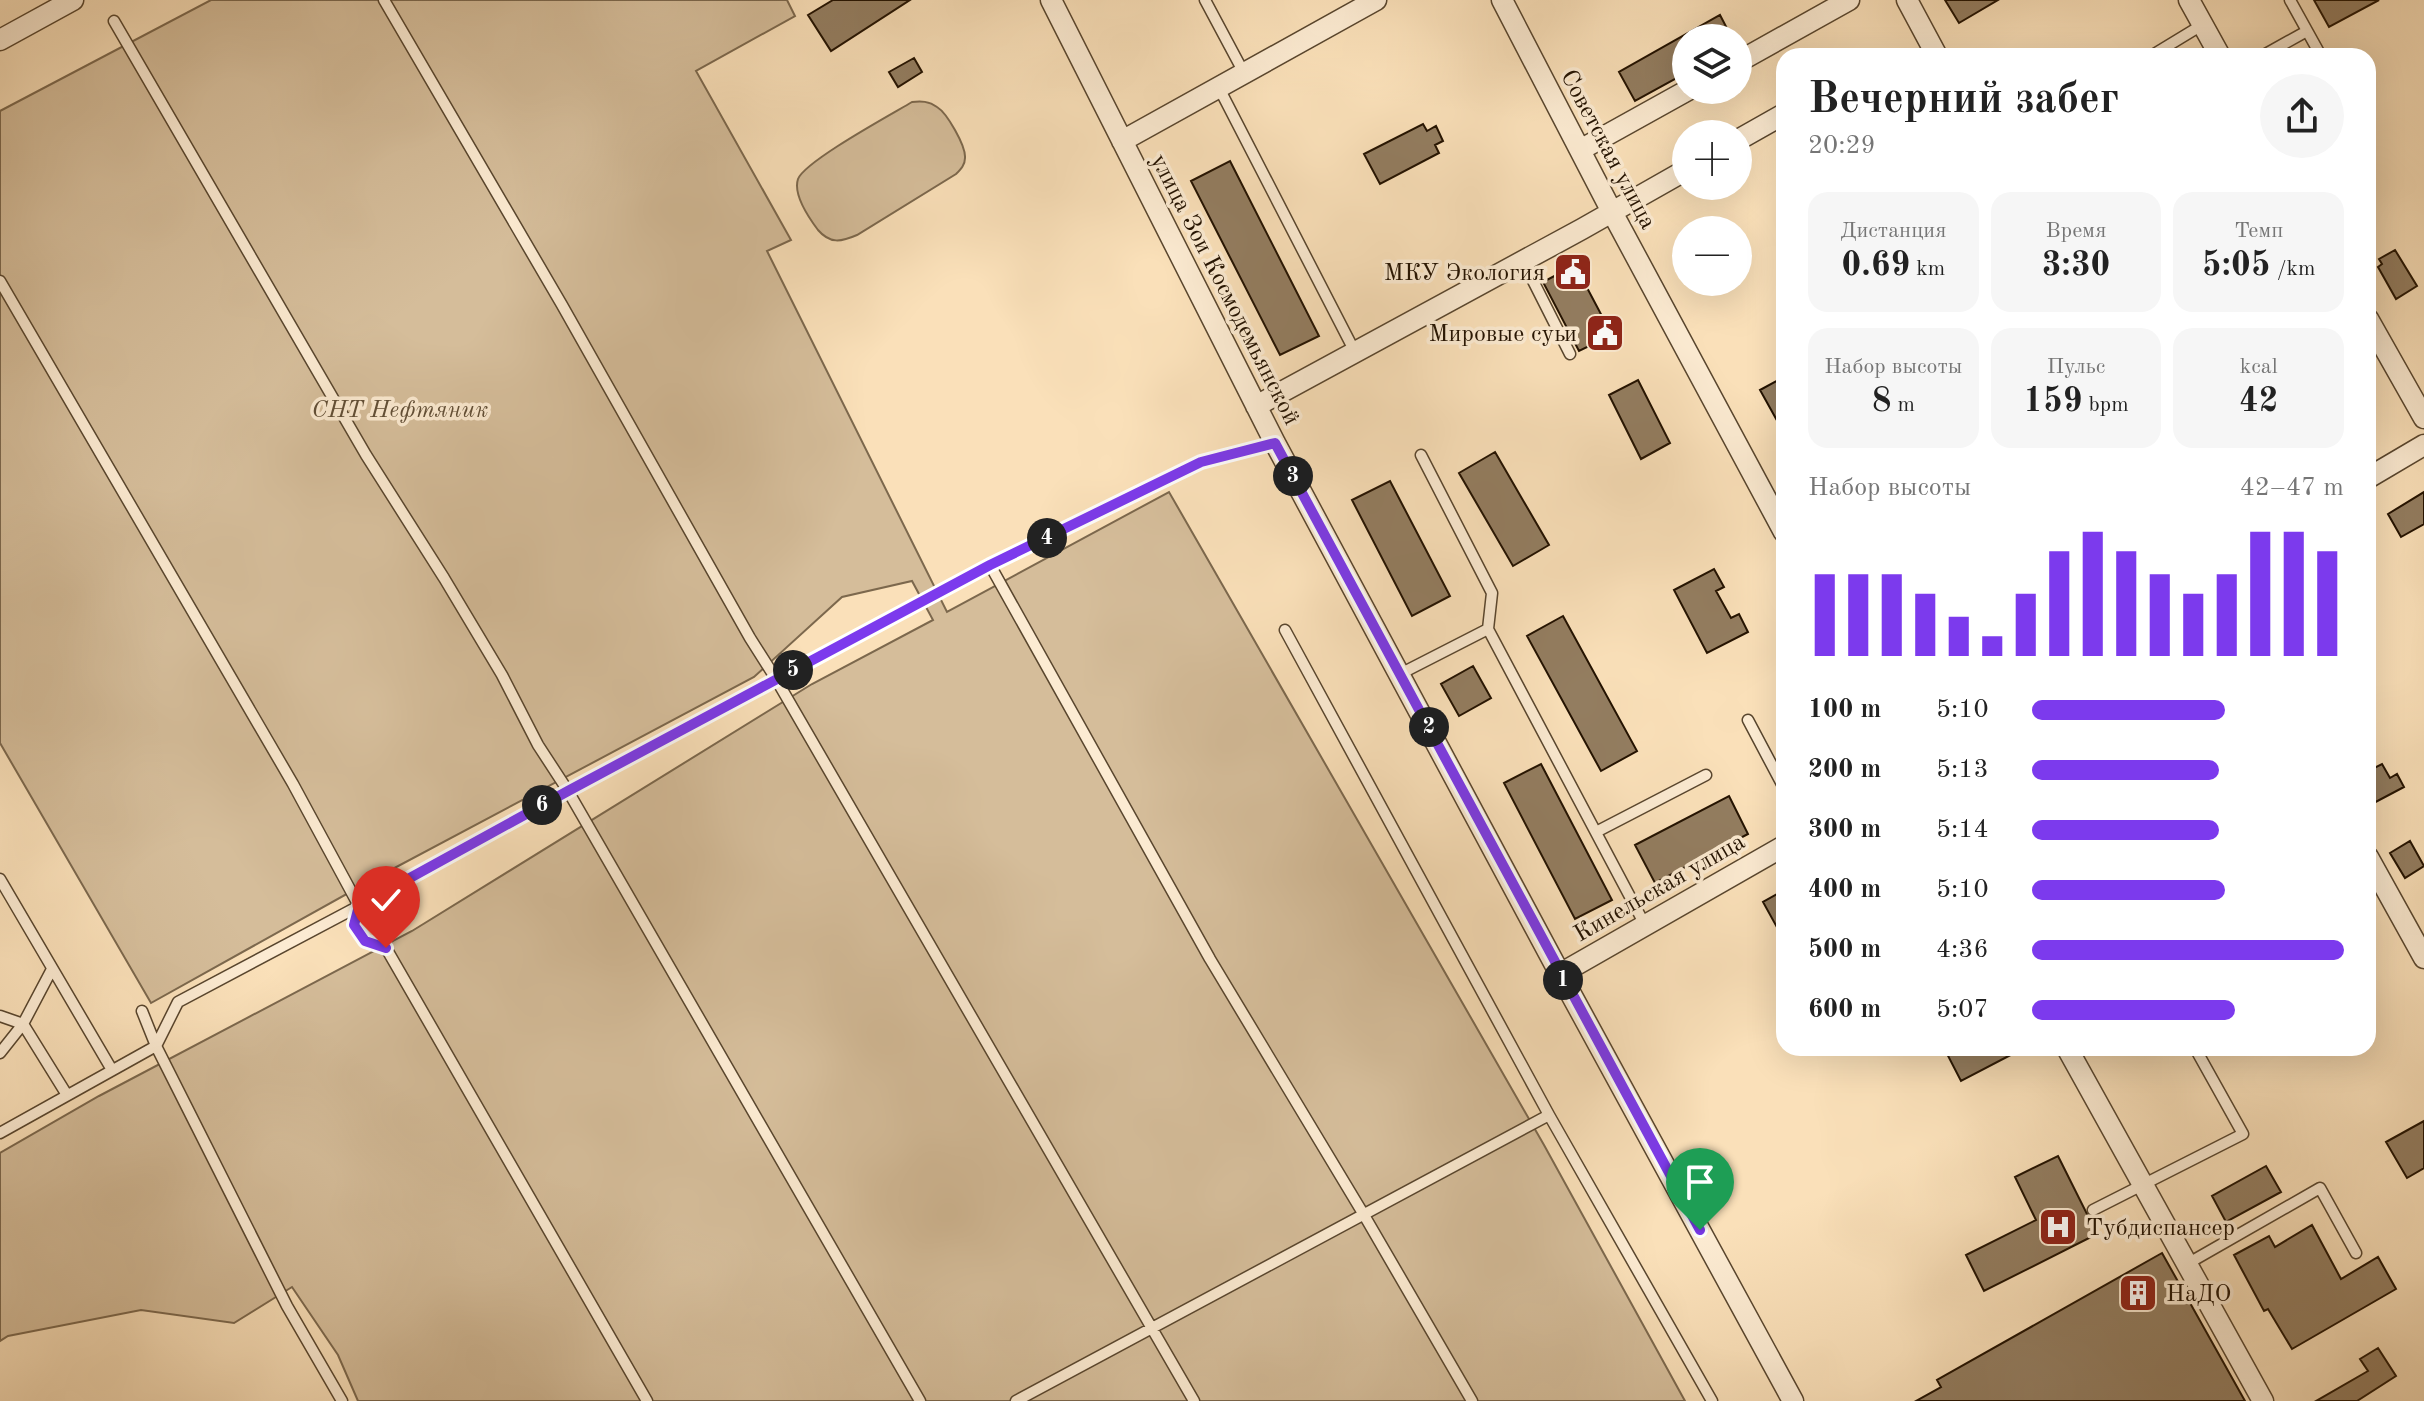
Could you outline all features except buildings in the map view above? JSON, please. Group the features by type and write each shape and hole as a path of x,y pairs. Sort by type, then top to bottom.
{"street":[{"path":"0,40 73,0"},
{"name":"улица Зои Космодемьянской","path":"1051,0 1275,443 1793,1401"},
{"path":"1122,141 1376,0"},
{"name":"Советская улица","path":"1502,0 1776,517"},
{"path":"1752,54 1849,0"},
{"path":"1907,0 1933,48"},
{"path":"2189,0 2215,48"},
{"path":"1580,150 1672,99"},
{"path":"1752,132 1776,119"},
{"path":"1256,406 1672,178"},
{"path":"2376,333 2424,418"},
{"path":"2376,473 2424,445"},
{"name":"Кинельская улица","path":"1560,974 1776,851"},
{"path":"2376,871 2424,958"},
{"path":"2071,1056 2263,1401"}],"lane":[{"path":"384,0 562,305 750,638 1194,1401"},
{"path":"1205,0 1244,73"},
{"path":"2290,0 2317,48"},
{"path":"114,21 366,455 502,675 538,745 568,791 920,1401"},
{"path":"2164,48 2202,25"},
{"path":"2276,48 2307,31"},
{"path":"1219,88 1355,352"},
{"path":"1523,261 1570,354"},
{"path":"0,281 285,771 359,906 354,925 365,941 386,948 647,1401"},
{"path":"0,1133 156,1046 178,1002 990,565 1201,462 1275,443"},
{"path":"1421,455 1492,593 1488,629 1645,925"},
{"path":"990,565 1210,959 1472,1401"},
{"path":"1400,674 1488,629"},
{"path":"1285,630 1549,1115 1712,1401"},
{"path":"1748,720 1776,773"},
{"path":"1596,832 1706,775"},
{"path":"0,879 112,1070"},
{"path":"0,1053 23,1024 52,969"},
{"path":"142,1011 156,1046 287,1306 342,1401"},
{"path":"0,1016 23,1024 67,1095"},
{"path":"2093,1210 2243,1134 2199,1056"},
{"path":"1016,1401 1549,1115"},
{"path":"2187,1264 2320,1188 2356,1253"}],"green space":[{"name":"СНТ Нефтяник","path":"211,0 787,0 795,16 696,71 791,240 767,251 947,612 1169,492 1544,1145 1685,1401 358,1401 338,1355 292,1287 234,1323 141,1310 8,1336 0,1341 0,1153 99,1096 412,931 812,684 933,620 912,581 842,597 754,677 370,881 151,1003 0,743 0,111"},
{"path":"912,102 931,104 946,116 962,146 965,158 962,167 956,174 857,235 841,240 827,238 803,206 798,179 832,150"}],"place":[{"name":"МКУ Экология","path":"1573,272"},
{"name":"Мировые суьи","path":"1605,333"},
{"name":"Тубдиспансер","path":"2058,1227"},
{"name":"НаДО","path":"2138,1293"}],"route":[{"path":"386,948 365,941 354,925 359,906 990,565 1201,462 1275,443 1700,1230"}]}
